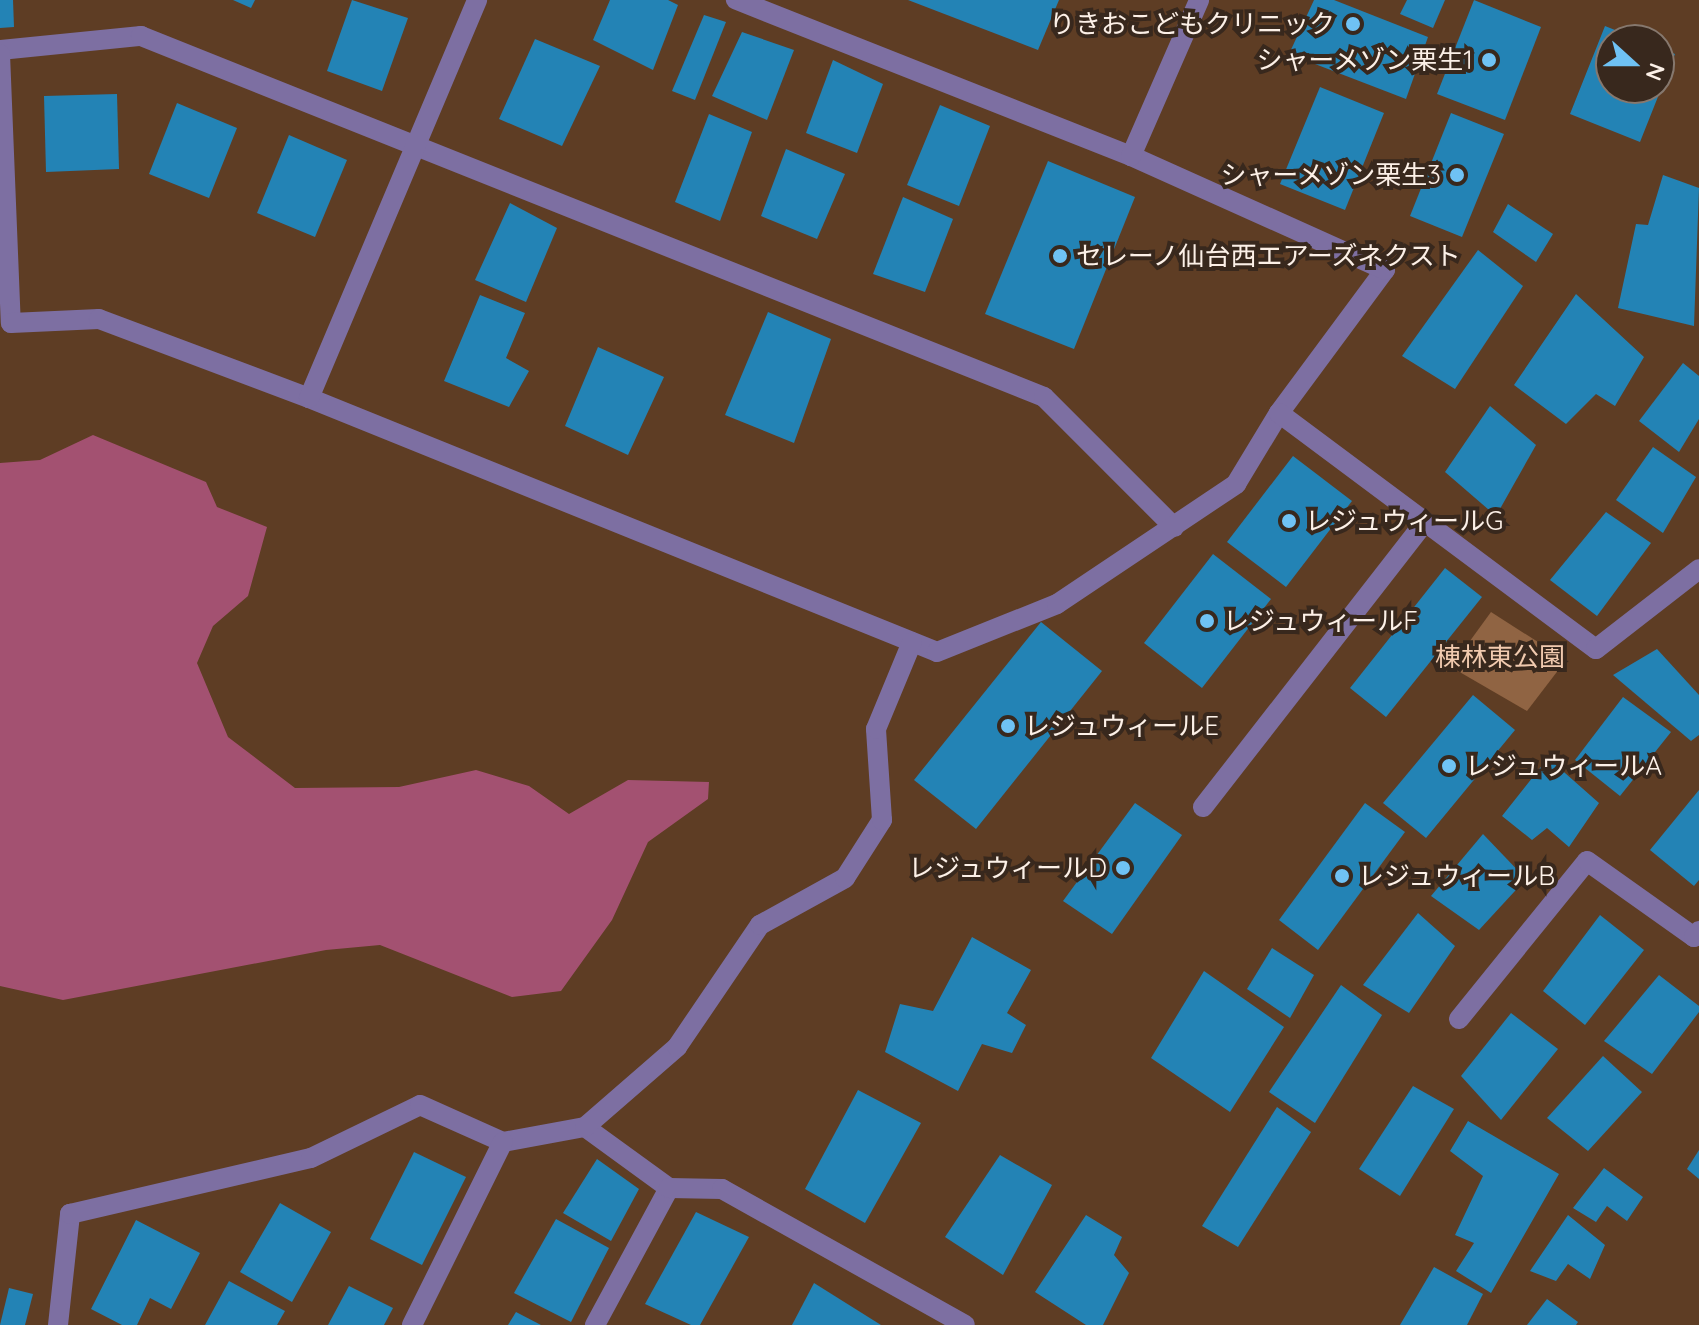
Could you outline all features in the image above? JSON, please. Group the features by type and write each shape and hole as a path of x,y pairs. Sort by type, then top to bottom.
{"street":[{"path":"309,398 413,145 477,0"},
{"path":"736,0 1131,156 1385,270 1279,413 1236,484 1174,527 1057,604 937,652 309,398 99,319 11,323 0,52 141,36 1044,397 1174,527"},
{"path":"1131,156 1199,0"},
{"path":"1279,413 1596,649 1699,569"},
{"path":"1203,807 1425,522"},
{"path":"58,1325 70,1214 311,1158 420,1105 503,1142 585,1127 677,1047 760,925 845,878 882,820 876,729 912,642"},
{"path":"1459,1019 1587,861 1694,937 1699,931"},
{"path":"585,1127 669,1188 722,1189 965,1325"},
{"path":"412,1325 503,1142"},
{"path":"595,1325 669,1188"}],"green space":[{"name":"棟林東公園","path":"1491,612 1566,660 1527,711 1451,667"}],"shaded area":[{"path":"93,435 206,482 217,507 267,527 248,596 213,626 197,663 228,737 295,788 399,787 476,770 529,786 569,814 628,780 709,782 708,799 648,842 612,920 561,991 512,997 380,945 326,950 63,1000 0,986 0,463 40,460"}],"building":[{"path":"0,0 13,0 14,27 0,28"},
{"path":"233,0 255,0 251,8"},
{"path":"352,0 408,18 382,91 327,71"},
{"path":"610,0 668,0 678,5 653,70 593,40"},
{"path":"908,0 1059,0 1038,50"},
{"path":"1314,0 1334,0 1428,37 1406,99 1289,54"},
{"path":"1407,0 1445,0 1433,28 1400,14"},
{"name":"シャーメゾン栗生1","path":"1474,0 1541,27 1505,120 1437,94"},
{"path":"704,15 726,22 695,100 672,91"},
{"path":"742,32 794,50 767,120 712,96"},
{"path":"535,39 600,66 562,146 499,119"},
{"path":"1595,51 1595,104 1655,104 1640,142 1570,114"},
{"path":"833,60 883,84 857,153 806,133"},
{"path":"1320,87 1384,113 1345,210 1280,184"},
{"path":"117,94 119,169 46,172 44,96"},
{"path":"177,103 237,128 209,198 149,174"},
{"path":"940,105 990,126 959,206 907,185"},
{"name":"シャーメゾン栗生3","path":"1451,113 1504,134 1462,237 1410,216"},
{"path":"709,114 752,132 720,221 675,202"},
{"path":"289,135 347,160 315,237 257,213"},
{"path":"786,149 845,174 817,239 761,216"},
{"name":"セレーノ仙台西エアーズネクスト","path":"1048,161 1135,197 1074,349 985,314"},
{"path":"1663,175 1699,188 1694,326 1618,308 1636,224 1648,225"},
{"path":"903,197 953,219 925,292 873,274"},
{"path":"510,203 557,228 526,302 475,280"},
{"path":"1508,204 1553,234 1536,262 1493,232"},
{"path":"1478,250 1523,286 1455,389 1402,356"},
{"path":"1576,294 1644,357 1615,406 1596,394 1566,424 1514,385"},
{"path":"480,295 525,313 506,358 529,371 509,407 444,381"},
{"path":"768,312 831,339 794,443 725,415"},
{"path":"598,347 664,377 628,455 565,426"},
{"path":"1683,363 1699,376 1699,419 1679,452 1639,421"},
{"path":"1490,406 1536,445 1496,516 1445,472"},
{"path":"1653,447 1696,477 1663,533 1616,500"},
{"name":"レジュウィールG","path":"1293,456 1352,501 1286,587 1227,542"},
{"path":"1606,512 1651,543 1597,616 1550,580"},
{"name":"レジュウィールF","path":"1213,554 1271,599 1202,688 1144,643"},
{"path":"1445,568 1482,597 1386,717 1350,688"},
{"name":"レジュウィールE","path":"1041,622 1102,671 976,829 914,780"},
{"path":"1657,649 1699,695 1699,735 1691,741 1613,675"},
{"name":"レジュウィールA","path":"1473,695 1515,730 1426,838 1383,803"},
{"path":"1623,697 1671,732 1620,796 1575,760"},
{"path":"1548,758 1599,803 1569,847 1547,828 1532,840 1502,816"},
{"path":"1699,790 1699,880 1694,886 1650,850"},
{"name":"レジュウィールD","path":"1135,803 1182,835 1112,934 1063,901"},
{"name":"レジュウィールB","path":"1365,803 1405,832 1318,950 1279,920"},
{"path":"1483,834 1526,879 1479,930 1431,896"},
{"path":"1418,913 1455,946 1409,1013 1363,985"},
{"path":"1600,915 1644,950 1585,1025 1543,991"},
{"path":"972,937 1031,970 1007,1013 1026,1025 1012,1053 982,1044 958,1091 885,1052 900,1004 933,1011"},
{"path":"1272,948 1314,975 1290,1018 1247,989"},
{"path":"1204,971 1284,1027 1230,1112 1151,1058"},
{"path":"1659,975 1699,1006 1699,1012 1652,1074 1604,1041"},
{"path":"1341,985 1382,1015 1315,1123 1269,1092"},
{"path":"1511,1013 1558,1049 1501,1120 1461,1076"},
{"path":"1603,1056 1642,1092 1588,1151 1547,1118"},
{"path":"1413,1086 1454,1109 1400,1196 1359,1169"},
{"path":"858,1090 921,1123 865,1223 805,1189"},
{"path":"1277,1107 1311,1132 1238,1247 1202,1226"},
{"path":"1468,1121 1559,1174 1491,1293 1456,1271 1474,1243 1455,1235 1483,1176 1450,1151"},
{"path":"1699,1150 1699,1179 1687,1169"},
{"path":"414,1152 466,1177 422,1265 370,1239"},
{"path":"1000,1155 1052,1185 1003,1275 945,1237"},
{"path":"597,1159 639,1189 611,1241 563,1213"},
{"path":"1604,1168 1643,1197 1627,1221 1607,1206 1596,1222 1573,1208"},
{"path":"280,1203 331,1232 292,1302 240,1272"},
{"path":"696,1212 749,1237 700,1325 691,1325 645,1304"},
{"path":"1086,1215 1122,1237 1114,1255 1129,1273 1103,1325 1086,1325 1035,1292"},
{"path":"1568,1215 1605,1245 1590,1279 1568,1264 1556,1281 1530,1271"},
{"path":"556,1219 609,1248 571,1322 514,1293"},
{"path":"136,1220 200,1253 171,1309 150,1298 137,1325 122,1325 91,1309"},
{"path":"1434,1267 1483,1294 1467,1325 1400,1325"},
{"path":"229,1281 285,1311 277,1325 205,1325"},
{"path":"814,1283 881,1325 792,1325"},
{"path":"349,1286 393,1308 384,1325 328,1325"},
{"path":"9,1288 33,1294 25,1325 0,1325"},
{"path":"1547,1299 1578,1322 1576,1325 1527,1325"},
{"path":"516,1312 541,1325 508,1325"}],"place":[{"name":"りきおこどもクリニック","path":"1353,24"},
{"name":"シャーメゾン栗生1","path":"1489,60"},
{"name":"シャーメゾン栗生3","path":"1457,175"},
{"name":"セレーノ仙台西エアーズネクスト","path":"1060,256"},
{"name":"レジュウィールG","path":"1289,521"},
{"name":"レジュウィールF","path":"1207,621"},
{"name":"レジュウィールE","path":"1008,726"},
{"name":"レジュウィールA","path":"1449,766"},
{"name":"レジュウィールD","path":"1123,868"},
{"name":"レジュウィールB","path":"1342,876"}]}
